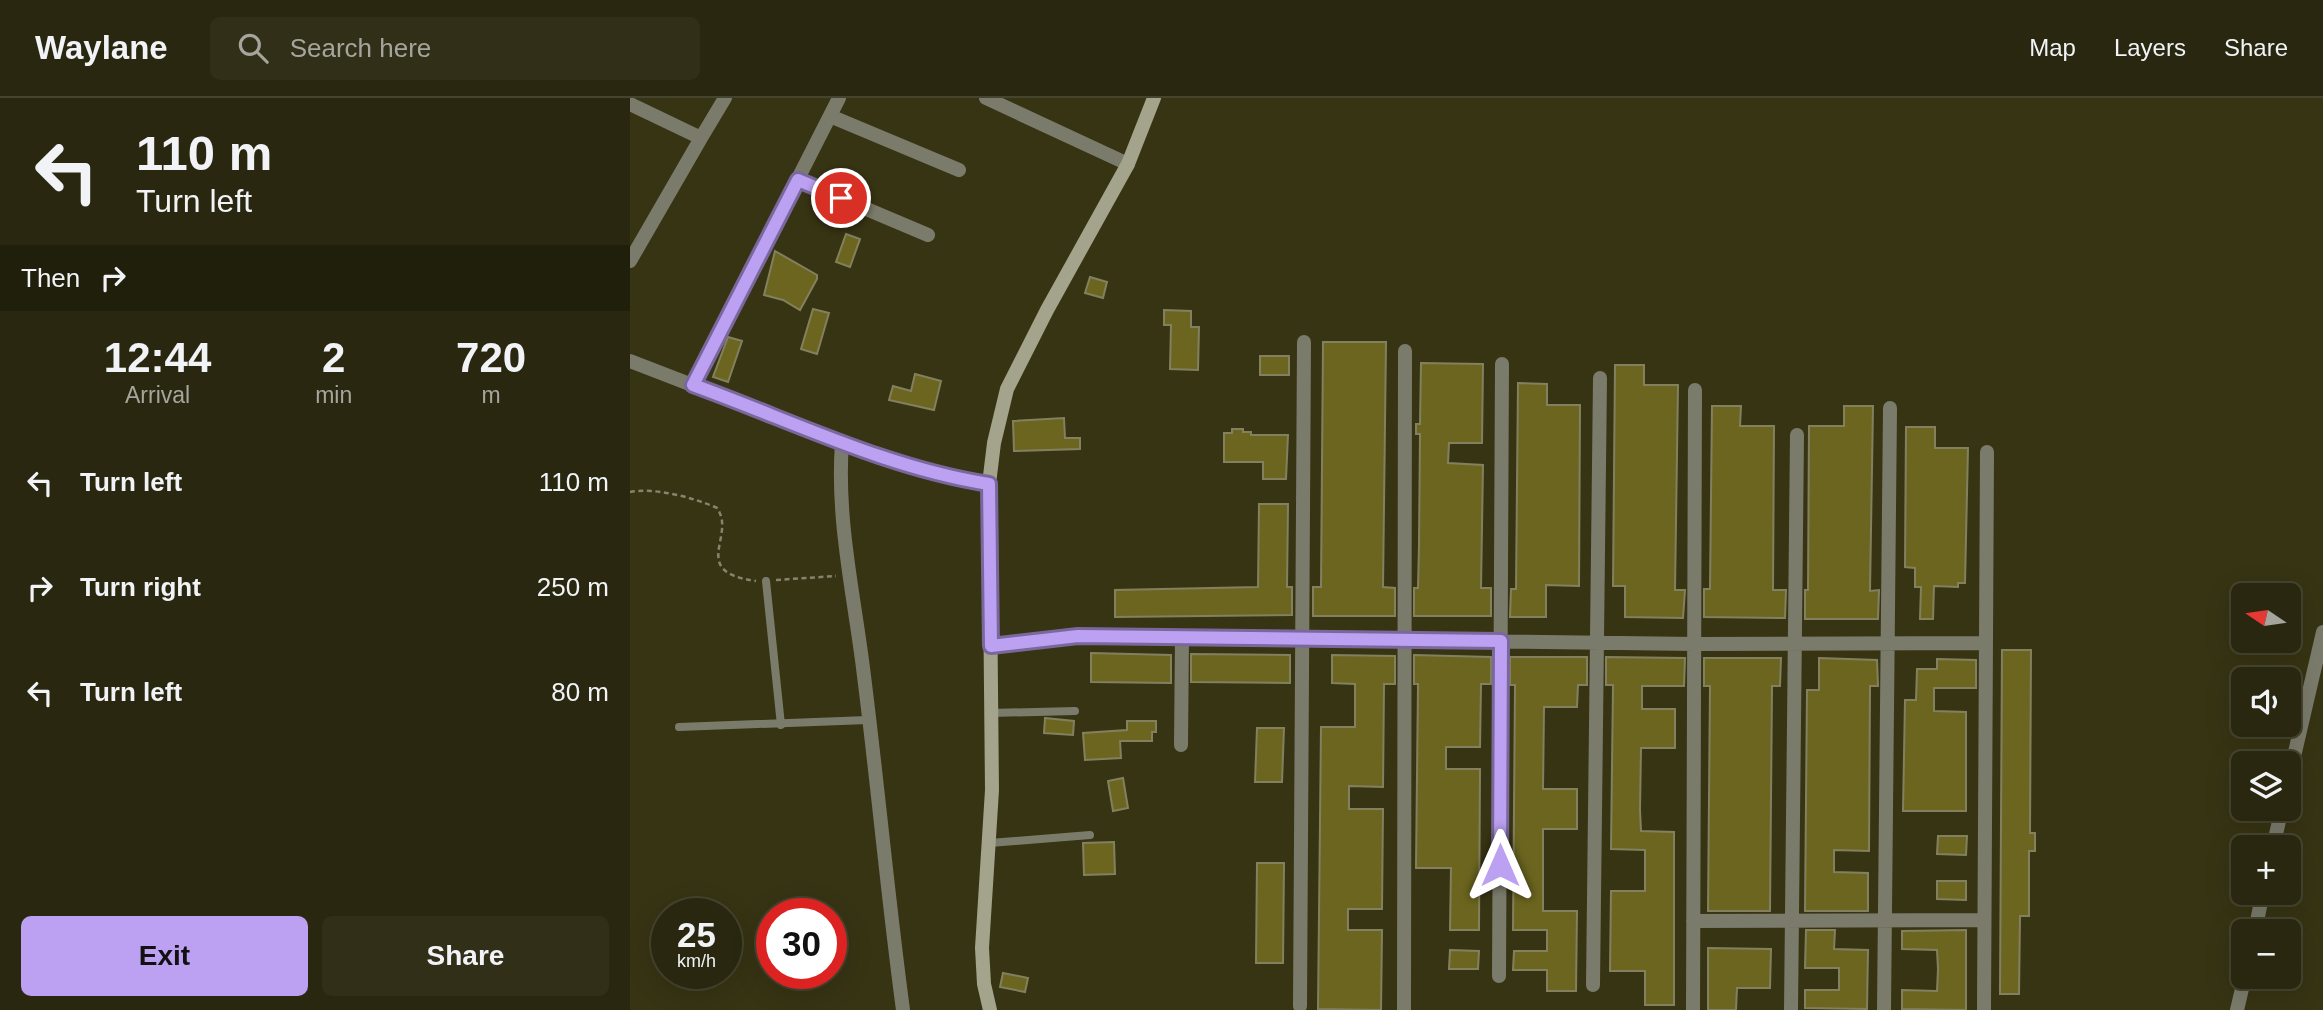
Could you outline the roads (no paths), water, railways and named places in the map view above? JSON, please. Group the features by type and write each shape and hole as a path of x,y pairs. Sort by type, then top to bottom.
{"main road":[{"path":"990,1010 984,984 982,948 990,843 992,713 989,484 994,443 1007,389 1128,163 1154,98"}],"street":[{"path":"630,261 725,98"},
{"path":"693,385 839,98"},
{"path":"986,98 1128,163"},
{"path":"630,104 701,138"},
{"path":"830,116 959,170"},
{"path":"798,180 928,235"},
{"path":"1300,1006 1304,342"},
{"path":"1404,1010 1405,351"},
{"path":"630,361 842,443 957,479 989,484"},
{"path":"1499,976 1502,364"},
{"path":"1593,985 1600,378"},
{"path":"1693,1010 1695,390"},
{"path":"1884,1010 1890,408"},
{"path":"1791,1010 1797,435"},
{"path":"842,443 840,474 849,575 864,676 903,1010"},
{"path":"1984,1010 1987,452"},
{"path":"2295,751 2323,632"},
{"path":"991,646 1078,636 1695,644 1986,643"},
{"path":"1181,744 1182,637"},
{"path":"1693,921 1984,920"},
{"path":"2237,1010 2242,989"}],"lane":[{"path":"766,581 781,725"},
{"path":"992,713 1075,711"},
{"path":"679,727 868,720"},
{"path":"990,843 1090,835"}]}
